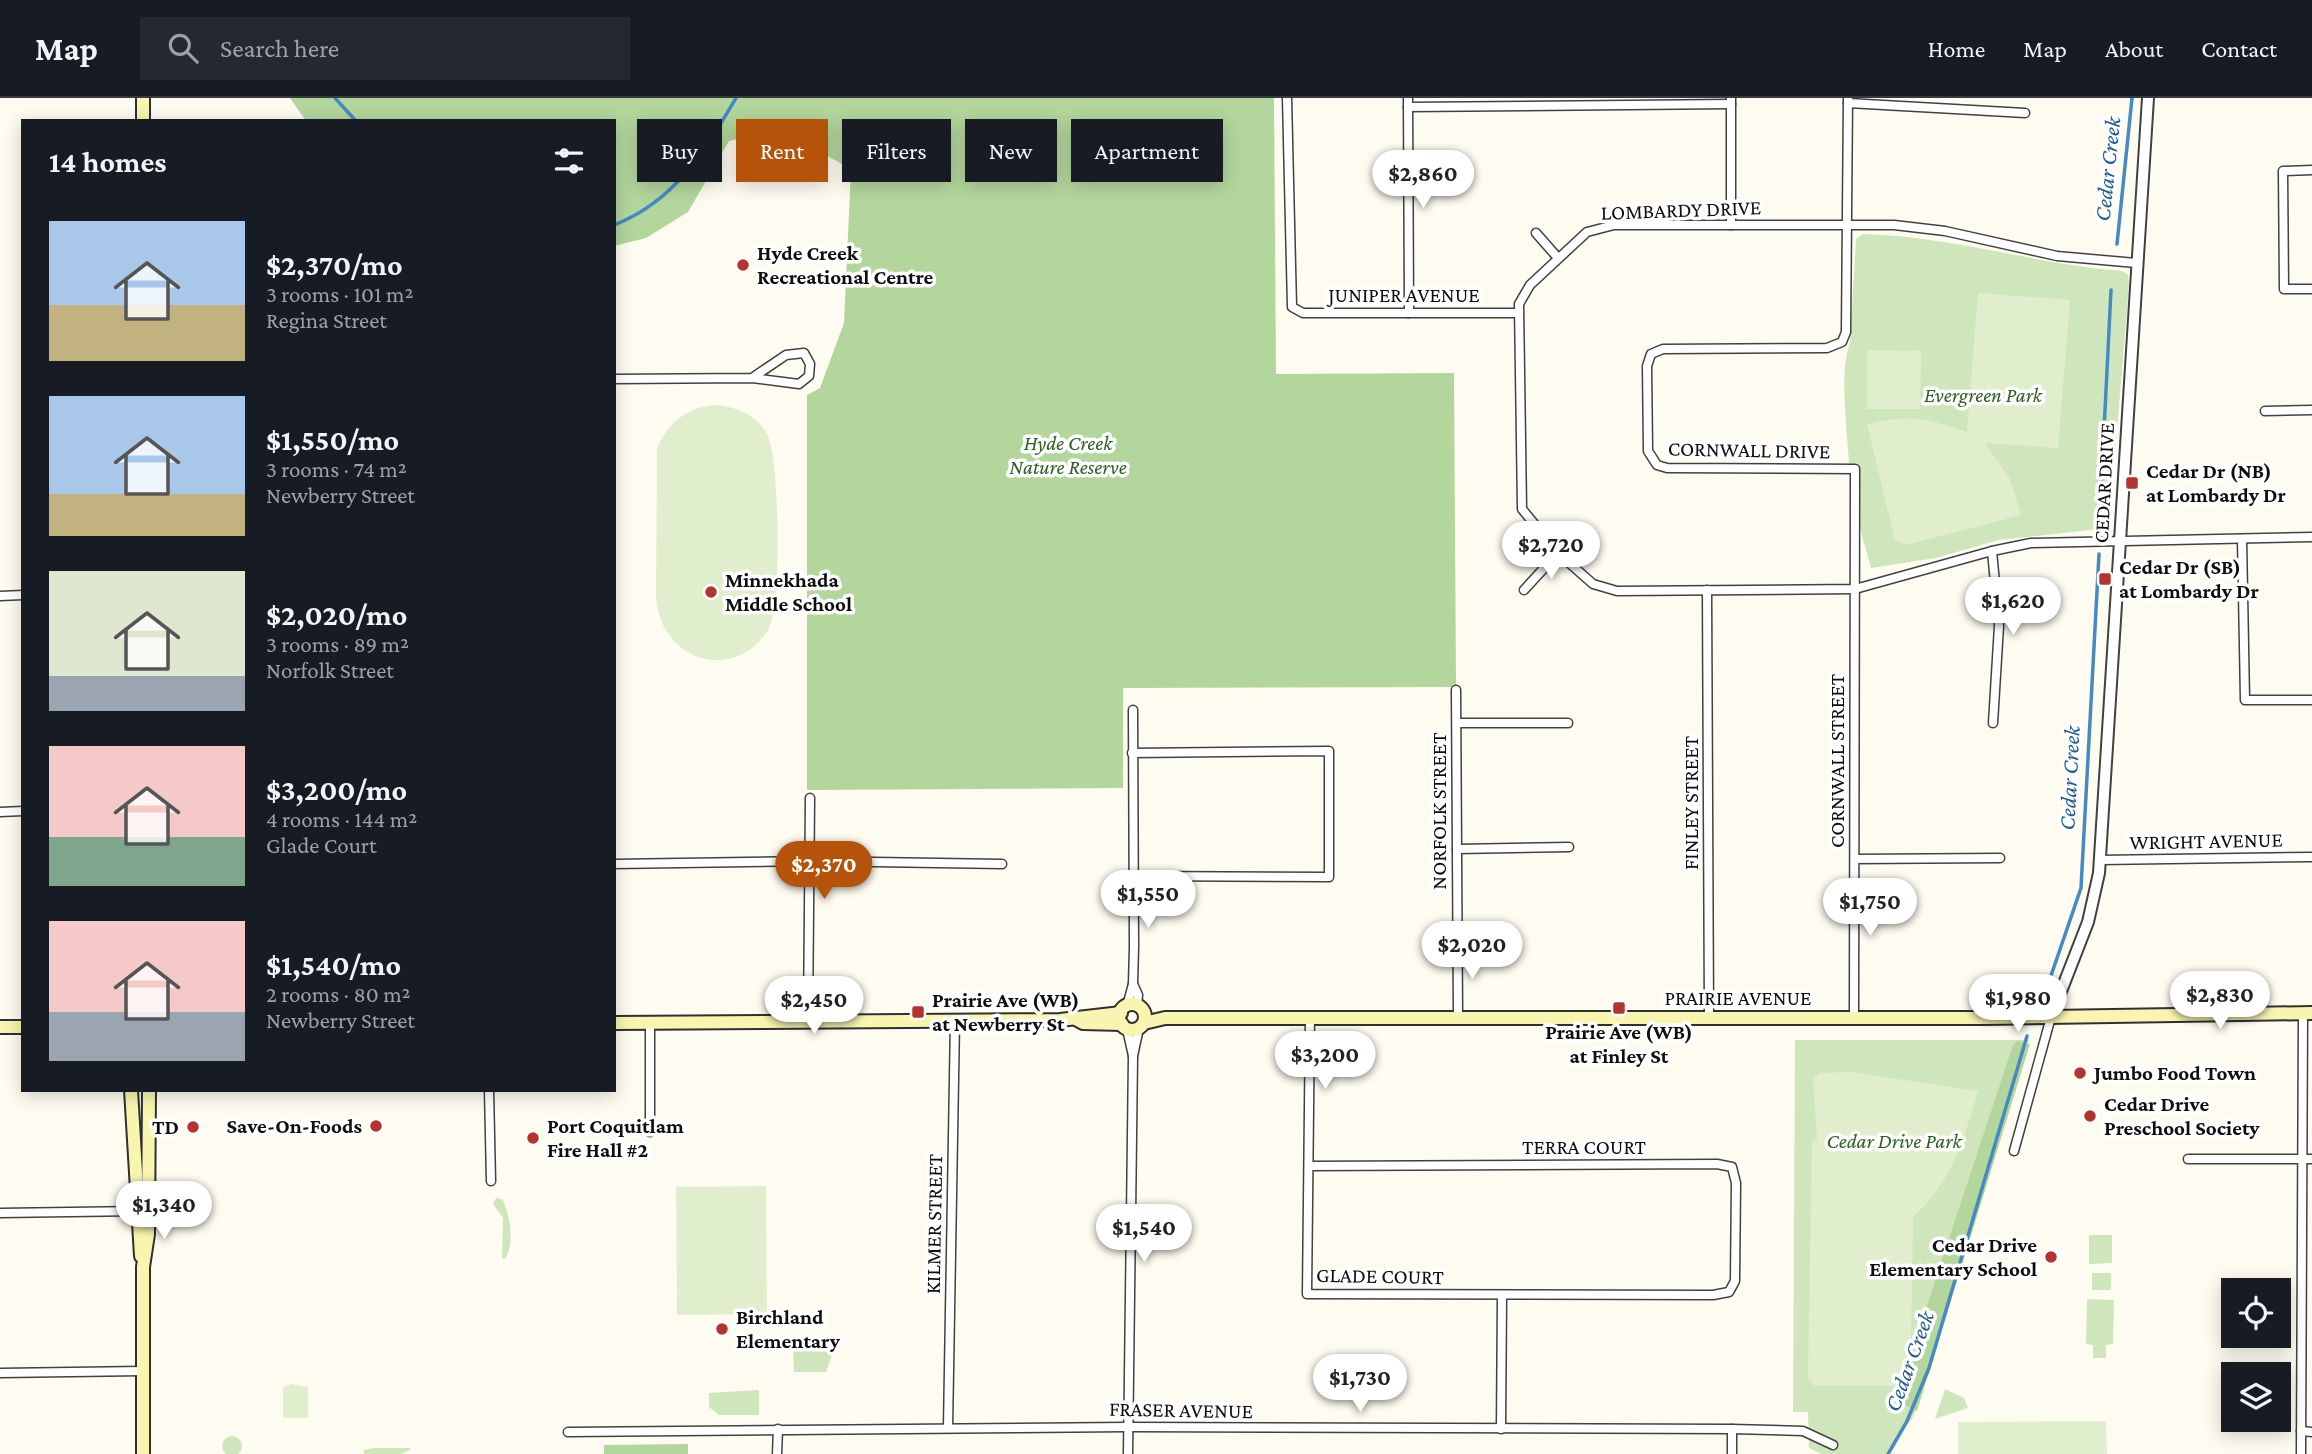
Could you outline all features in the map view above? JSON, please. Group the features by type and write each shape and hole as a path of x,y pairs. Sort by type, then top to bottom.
{"main road":[{"path":"143,98 143,119"},
{"name":"PRAIRIE AVENUE","path":"616,1023 1076,1019 1083,1015 1133,1018 1854,1018 2308,1013"},
{"path":"0,1027 21,1027"},
{"path":"131,1092 143,1211"},
{"path":"143,1454 143,1211 149,1092"}],"street":[{"name":"JUNIPER AVENUE","path":"1286,98 1292,307 1303,313 1517,313"},
{"name":"CEDAR DRIVE","path":"2014,1151 2051,1017 2088,922 2097,887 2148,98"},
{"path":"1409,313 1408,102 1731,101 1731,225"},
{"path":"1848,101 2025,113"},
{"name":"CORNWALL DRIVE","path":"1848,101 1846,332 1842,342 1827,348 1654,351 1647,366 1648,450 1654,463 1667,468 1855,469 1855,589"},
{"path":"2312,170 2283,171 2283,184 2284,289 2312,289"},
{"name":"LOMBARDY DRIVE","path":"2136,264 2043,254 1923,228 1848,224 1731,225 1599,227 1587,232 1525,290 1517,313 1520,500 1527,519 1558,553 1593,584 1604,589 1855,589 1992,551 2060,541 2312,537"},
{"path":"1536,233 1558,258"},
{"path":"616,379 752,378 799,384 809,376 809,361 804,353 790,353 752,378"},
{"path":"2265,411 2312,411"},
{"path":"2242,539 2245,700 2312,700"},
{"path":"1992,551 1999,626 1993,723"},
{"path":"1524,590 1558,553"},
{"name":"CORNWALL STREET","path":"1854,1018 1855,589"},
{"name":"FINLEY STREET","path":"1707,590 1709,1017"},
{"path":"0,596 21,596"},
{"name":"NORFOLK STREET","path":"1456,690 1458,1016"},
{"path":"1128,1454 1133,1056 1133,710"},
{"path":"1457,723 1568,723"},
{"path":"1132,753 1329,751 1329,877 1133,876"},
{"path":"808,1020 810,799"},
{"path":"0,812 21,811"},
{"path":"1457,849 1569,847"},
{"name":"WRIGHT AVENUE","path":"2100,859 2312,857"},
{"path":"1855,859 2000,858"},
{"path":"616,864 810,861 1002,864"},
{"path":"2301,1454 2307,1293 2308,1013"},
{"name":"GLADE COURT","path":"1310,1016 1307,1294 1502,1296 1713,1295 1729,1292"},
{"name":"KILMER STREET","path":"948,1428 956,1020"},
{"path":"650,1023 650,1132"},
{"path":"489,1092 491,1181"},
{"path":"2188,1159 2307,1158"},
{"name":"TERRA COURT","path":"1309,1166 1717,1164 1732,1167 1736,1183 1735,1282 1729,1292"},
{"path":"0,1213 143,1211"},
{"path":"1501,1429 1502,1296"},
{"path":"0,1373 143,1371"},
{"name":"FRASER AVENUE","path":"568,1432 1128,1427 1732,1429 1803,1431 1833,1445"},
{"path":"778,1429 778,1454"},
{"path":"1732,1429 1732,1454"},
{"path":"2301,1432 2312,1432"}],"green space":[{"name":"Hyde Creek Nature Reserve","path":"290,98 1274,98 1276,374 1454,373 1456,687 1123,688 1123,788 807,790 807,395 820,388 844,323 850,182 951,182 951,119 842,119 842,164 828,156 828,119 736,119 736,139 729,141 722,153 722,119 637,119 637,182 705,182 688,212 646,238 616,246 616,119 305,119"},
{"name":"Evergreen Park","path":"1863,234 1928,240 2057,263 2122,271 2128,275 2109,528 1999,540 1936,558 1871,568 1861,532 1855,470 1849,463 1845,401 1845,369 1850,342 1856,239"},
{"path":"1978,293 2070,300 2058,448 1985,443 2010,479 2021,515 1906,545 1895,540 1867,424 1907,418 1940,423 1967,432"},
{"path":"1867,350 1921,351 1920,409 1867,409"},
{"path":"719,405 746,414 758,422 767,434 775,472 778,533 776,593 768,630 754,647 736,657 718,660 700,658 683,649 670,636 660,617 656,595 657,449 667,430 681,417 698,408"},
{"name":"Cedar Drive Park","path":"1795,1040 2029,1040 1914,1415 1890,1454 1821,1454 1809,1448 1808,1412 1793,1412"},
{"path":"2017,1041 2030,1044 1917,1411 1899,1402 1900,1387 2012,1048"},
{"path":"1851,1072 1978,1091 1962,1143 1947,1175 1938,1190 1913,1217 1911,1341 1895,1386 1815,1386 1808,1379 1812,1141 1817,1140 1813,1079 1820,1073"},
{"path":"766,1186 767,1314 677,1315 676,1187"},
{"path":"496,1198 502,1199 509,1220 511,1237 505,1259 502,1258 503,1218 493,1204"},
{"path":"2089,1235 2112,1235 2112,1263 2089,1264"},
{"path":"2092,1273 2111,1273 2111,1290 2092,1290"},
{"path":"2087,1299 2114,1300 2113,1344 2106,1345 2106,1358 2093,1358 2093,1345 2086,1344"},
{"path":"832,1346 826,1372 794,1372 793,1347"},
{"path":"292,1384 308,1387 308,1418 283,1418 283,1387"},
{"path":"1945,1389 1964,1398 1968,1408 1935,1419"},
{"path":"759,1390 759,1415 719,1415 709,1407 709,1393"},
{"path":"2106,1421 2107,1454 1958,1454 1958,1422"},
{"path":"228,1437 236,1437 241,1442 241,1450 236,1455 228,1455 223,1450 223,1442"},
{"path":"688,1444 688,1454 604,1454 604,1445"},
{"path":"364,1450 410,1450 401,1454 364,1454"}],"waterway":[{"path":"335,98 354,119"},
{"path":"616,224 654,203 671,189 699,156 736,98"},
{"name":"Cedar Creek","path":"2117,244 2132,98"},
{"name":"Cedar Creek","path":"2099,531 2111,290"},
{"name":"Cedar Creek","path":"2043,999 2081,888 2099,554"},
{"name":"Cedar Creek","path":"1888,1454 1907,1421 1929,1368 2027,1036"}],"place":[{"name":"Hyde Creek Recreational Centre","path":"743,265"},
{"name":"Cedar Dr (NB) at Lombardy Dr","path":"2132,483"},
{"name":"Cedar Dr (SB) at Lombardy Dr","path":"2105,579"},
{"name":"Minnekhada Middle School","path":"711,592"},
{"name":"Prairie Ave (WB) at Finley St","path":"1619,1008"},
{"name":"Prairie Ave (WB) at Newberry St","path":"918,1012"},
{"name":"Jumbo Food Town","path":"2080,1073"},
{"name":"Cedar Drive Preschool Society","path":"2090,1116"},
{"name":"Save-On-Foods","path":"376,1126"},
{"name":"TD","path":"193,1127"},
{"name":"Port Coquitlam Fire Hall #2","path":"533,1138"},
{"name":"Cedar Drive Elementary School","path":"2051,1257"},
{"name":"Birchland Elementary","path":"722,1329"}]}
